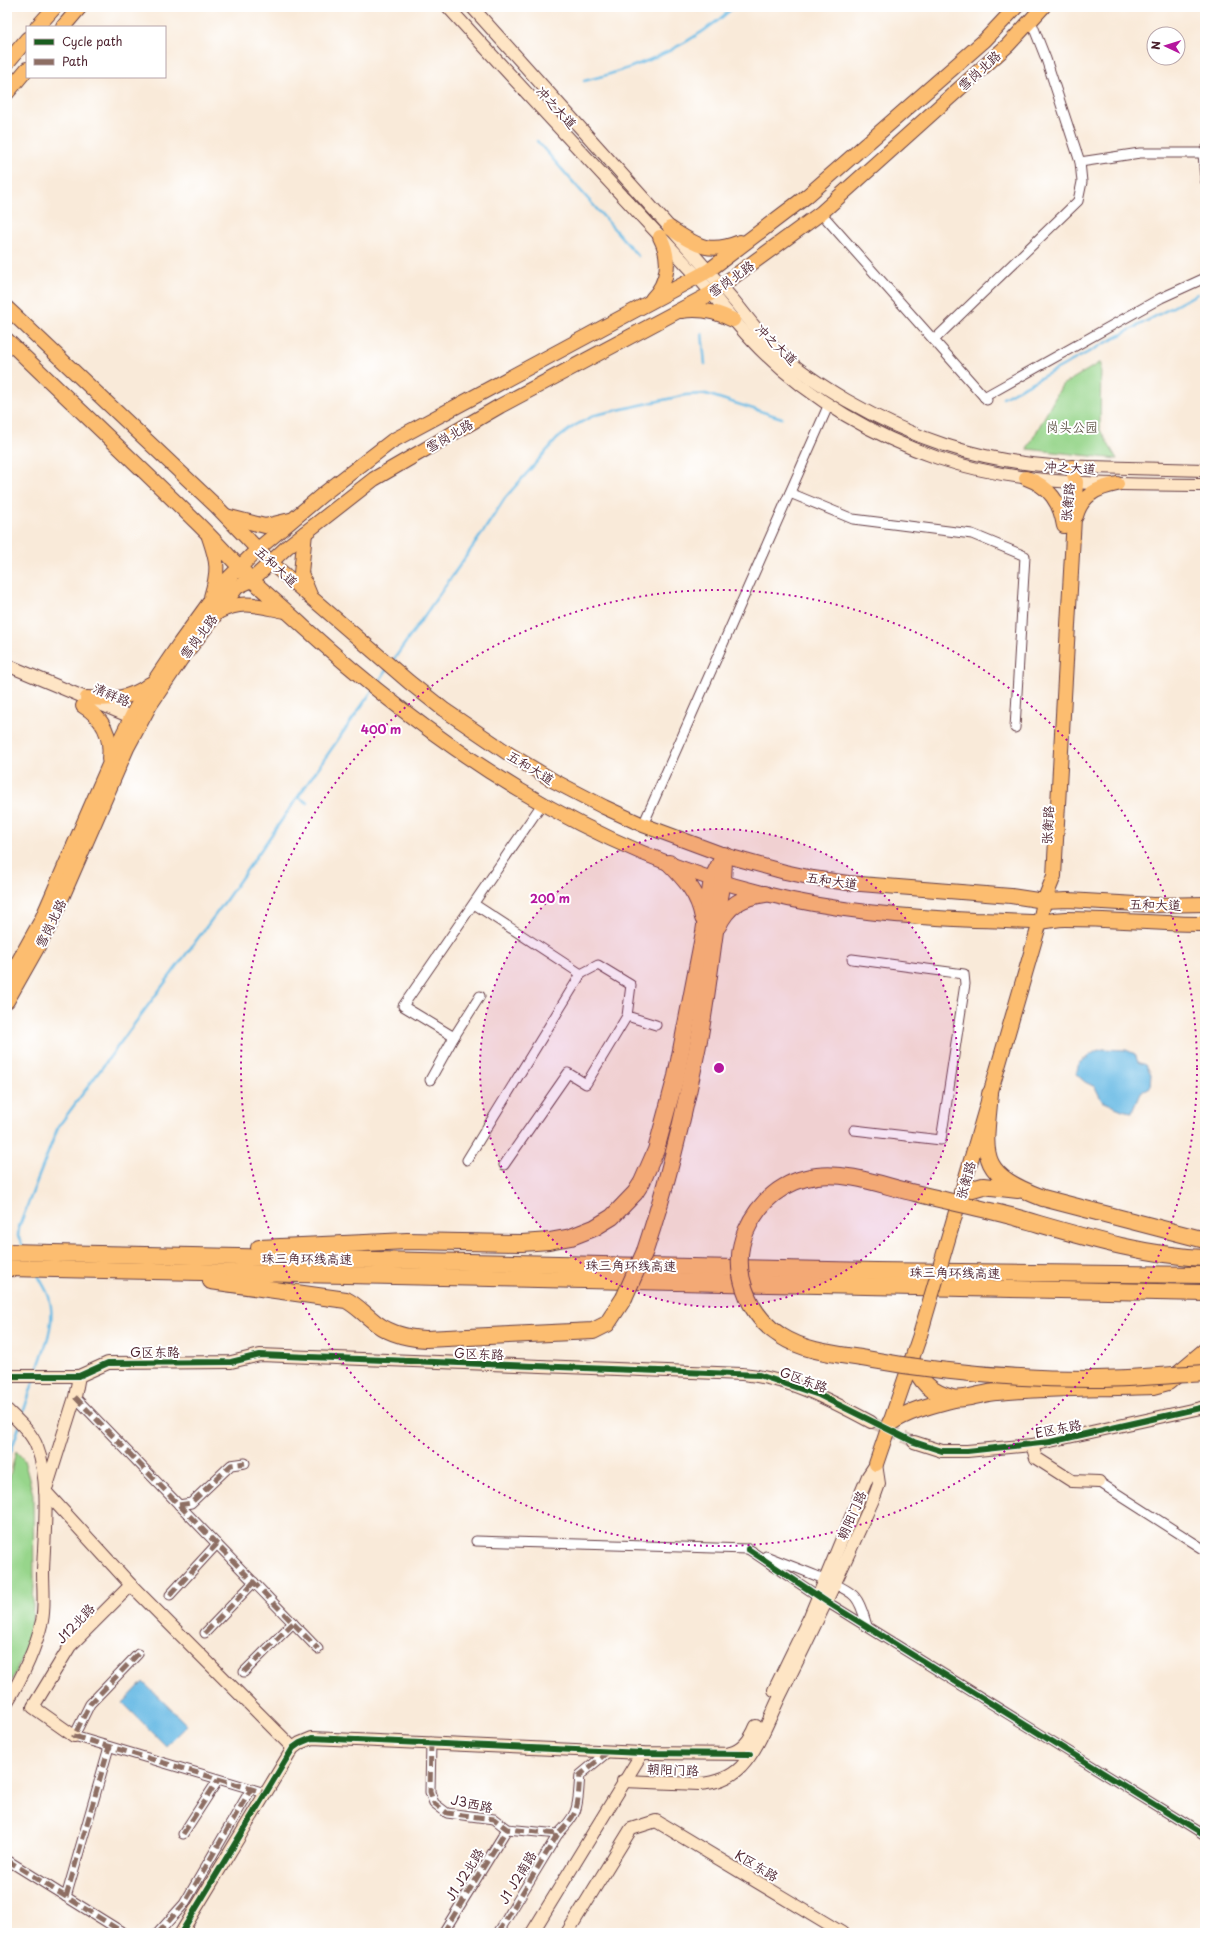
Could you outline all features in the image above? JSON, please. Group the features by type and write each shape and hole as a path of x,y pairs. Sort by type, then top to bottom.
{"highway":[{"path":"136,1262 339,1299 352,1303 376,1323 391,1332 413,1338 426,1339 593,1331 607,1324 624,1298 645,1251 660,1205 718,880 724,855"},
{"path":"669,863 690,886 696,896 709,934"},
{"path":"709,934 730,908 739,900 750,896 764,894"},
{"path":"136,1262 342,1243 522,1243 549,1241 571,1237 594,1228 612,1217 635,1193 650,1168 687,1059"},
{"path":"990,1094 986,1144 987,1157 998,1174 1022,1190 1043,1198 1205,1240"},
{"path":"1205,1258 1166,1255 1127,1248 1008,1215 870,1182 835,1176 803,1178 772,1195 751,1219 744,1235 740,1254 741,1276 746,1293 756,1313 769,1328 782,1338 800,1346 888,1363 958,1373 1092,1379 1205,1374"},
{"path":"962,1192 983,1186 1022,1190"},
{"name":"珠三角环线高速","path":"9,1252 57,1253 136,1262 1205,1293"},
{"name":"珠三角环线高速","path":"13,1268 64,1269 136,1262 1205,1275"},
{"path":"890,1423 904,1414 954,1399 995,1392 1153,1386 1168,1382 1205,1351"},
{"path":"912,1361 918,1376 926,1385 938,1394 954,1399"}],"main road":[{"path":"38,26 54,7"},
{"path":"64,26 80,7"},
{"name":"雪岗北路","path":"7,1001 50,925 127,748 132,722 181,659 212,608 240,567 258,549 293,519 392,441 703,273 807,196 986,40 1016,7"},
{"name":"雪岗北路","path":"7,982 41,921 108,767 153,681 212,608 237,587 252,580 270,562 305,533 374,479 500,406 716,290 821,213 1008,45 1042,7"},
{"path":"7,62 26,40"},
{"path":"7,93 26,71"},
{"path":"648,302 662,286 666,272 665,232 713,249 731,246 755,235"},
{"name":"五和大道","path":"7,308 226,516 270,562 312,599 409,682 460,721 508,754 554,781 643,824 724,855 785,872 820,879 848,883 1011,896 1045,897 1068,900 1154,905 1205,904"},
{"path":"671,314 682,311 705,310 724,315 733,320"},
{"name":"五和大道","path":"7,340 209,535 252,580 362,678 396,706 469,758 542,804 593,830 669,863 764,894 812,904 889,916 1040,922 1062,919 1149,924 1205,924"},
{"name":"张衡路","path":"876,1464 920,1335 1040,922 1045,897 1047,834 1072,467"},
{"path":"1026,478 1036,482 1051,493 1069,526"},
{"path":"1069,526 1080,504 1088,496 1105,486 1117,484"},
{"path":"226,516 265,526 293,519"},
{"path":"305,533 301,573 312,599"},
{"path":"209,535 218,562 212,608 251,604 286,611"},
{"path":"85,702 124,697 144,689 153,681"},
{"path":"85,702 100,719 105,728 110,751 108,767"}],"street":[{"name":"冲之大道","path":"448,7 521,88 665,232 703,273 716,290 783,356 832,392 882,420 935,443 981,457 1027,464 1072,467 1205,470"},
{"name":"冲之大道","path":"472,7 665,232"},
{"path":"934,340 1078,201 1082,182 1080,162 1046,59 1031,21"},
{"path":"1080,162 1140,153 1204,151 1205,180"},
{"path":"821,213 986,398 1162,298 1205,278"},
{"name":"冲之大道","path":"716,290 733,320 780,368 829,404 869,428 916,450 967,467 1026,478 1071,482 1205,486"},
{"path":"643,824 829,404"},
{"path":"790,493 853,519 972,534 1025,556 1015,728"},
{"name":"清祥路","path":"7,665 85,702 132,722"},
{"name":"清祥路","path":"7,674 85,702"},
{"path":"454,1037 403,1006 542,804"},
{"path":"474,904 580,974"},
{"path":"852,959 964,974 965,984 941,1140 854,1130"},
{"path":"467,1160 580,974 598,965 631,985 627,1016 586,1084 568,1073 504,1165"},
{"path":"430,1080 454,1037 480,996"},
{"path":"627,1016 656,1025"},
{"name":"G区东路","path":"79,1376 108,1363 231,1362 260,1355 742,1374 777,1380 819,1395 872,1422"},
{"path":"12,1376 79,1376 75,1397 45,1491"},
{"path":"75,1397 318,1649"},
{"name":"E区东路","path":"914,1442 942,1451 967,1451 1032,1445 1205,1407"},
{"path":"7,1410 30,1434 37,1446 41,1460 45,1491 42,1619 32,1655 23,1676 7,1702"},
{"path":"1032,1445 1036,1458 1072,1480 1099,1482 1205,1550"},
{"path":"179,1505 191,1503 231,1465 245,1463"},
{"name":"朝阳门路","path":"623,1781 710,1783 734,1773 750,1754 830,1582 868,1476 876,1464"},
{"path":"45,1491 131,1586 293,1748"},
{"path":"476,1541 748,1549 830,1582 856,1597 867,1626"},
{"path":"170,1595 217,1544"},
{"path":"748,1549 822,1599 1205,1836"},
{"path":"205,1633 254,1582"},
{"name":"J12北路","path":"74,1736 34,1707 70,1646 131,1586"},
{"name":"朝阳门路","path":"721,1754 738,1750 746,1743 754,1732 810,1616 822,1599"},
{"path":"244,1672 292,1623"},
{"path":"138,1654 90,1704 74,1736 265,1793"},
{"path":"181,1933 293,1748 306,1740 320,1737 642,1753 750,1754"},
{"name":"J3西路","path":"431,1742 430,1792 434,1803 446,1813 494,1819 507,1829 558,1834"},
{"path":"66,1897 109,1747"},
{"path":"558,1834 572,1820 577,1810 580,1775 609,1751"},
{"path":"532,1933 623,1781 642,1753"},
{"path":"183,1834 218,1780"},
{"path":"158,1933 184,1904 251,1789"},
{"name":"K区东路","path":"568,1933 631,1829 656,1821 842,1933"},
{"name":"J1 J2北路","path":"443,1933 507,1829"},
{"name":"J1 J2南路","path":"498,1933 558,1834"},
{"path":"7,1860 124,1933"}],"green space":[{"name":"岗头公园","path":"1101,362 1100,430 1117,459 1027,449 1062,385"},
{"path":"16,1451 24,1460 33,1494 34,1585 32,1624 25,1651 7,1691 7,1488"}],"water":[{"path":"1103,1049 1126,1050 1135,1054 1138,1062 1146,1065 1151,1074 1150,1087 1140,1093 1132,1112 1120,1109 1102,1101 1095,1087 1085,1082 1076,1074 1079,1063 1096,1051"},
{"path":"143,1682 187,1725 166,1746 123,1703"}],"waterway":[{"path":"584,81 605,76 645,62 683,44 718,21 734,7"},
{"path":"537,141 638,256"},
{"path":"1003,398 1197,294"},
{"path":"702,333 705,364"},
{"path":"392,662 505,498 557,439 574,426 595,415 686,395 706,394 782,418"},
{"path":"378,683 387,669"},
{"path":"23,1246 18,1236 19,1227 58,1127 221,907 372,691"},
{"path":"298,797 308,803"},
{"path":"36,1373 51,1326 51,1307 49,1297 38,1275"},
{"path":"21,1419 34,1380"},
{"path":"7,1463 19,1427"}],"tunnel":[{"path":"871,1422 914,1442"}],"marked path":[{"path":"75,1397 318,1649"},
{"path":"179,1505 191,1503 231,1465 245,1463"},
{"path":"170,1595 217,1544"},
{"path":"205,1633 254,1582"},
{"path":"244,1672 293,1623"},
{"path":"138,1654 90,1704 74,1736 265,1793"},
{"path":"431,1742 430,1792 434,1803 447,1813 494,1819 507,1829 558,1834 571,1819 576,1808 580,1775 609,1751"},
{"path":"66,1897 109,1747"},
{"path":"183,1834 218,1780"},
{"path":"158,1933 184,1904 251,1789"},
{"path":"443,1933 507,1829"},
{"path":"498,1933 558,1834"},
{"path":"7,1860 124,1933"}],"cycle path":[{"path":"7,1376 79,1376 108,1363 231,1362 260,1355 759,1375 819,1395 914,1442 942,1451 967,1451 1050,1442 1205,1407"},
{"path":"748,1549 827,1602 1205,1836"},
{"path":"181,1933 293,1748 312,1738 642,1753 750,1754"}]}
